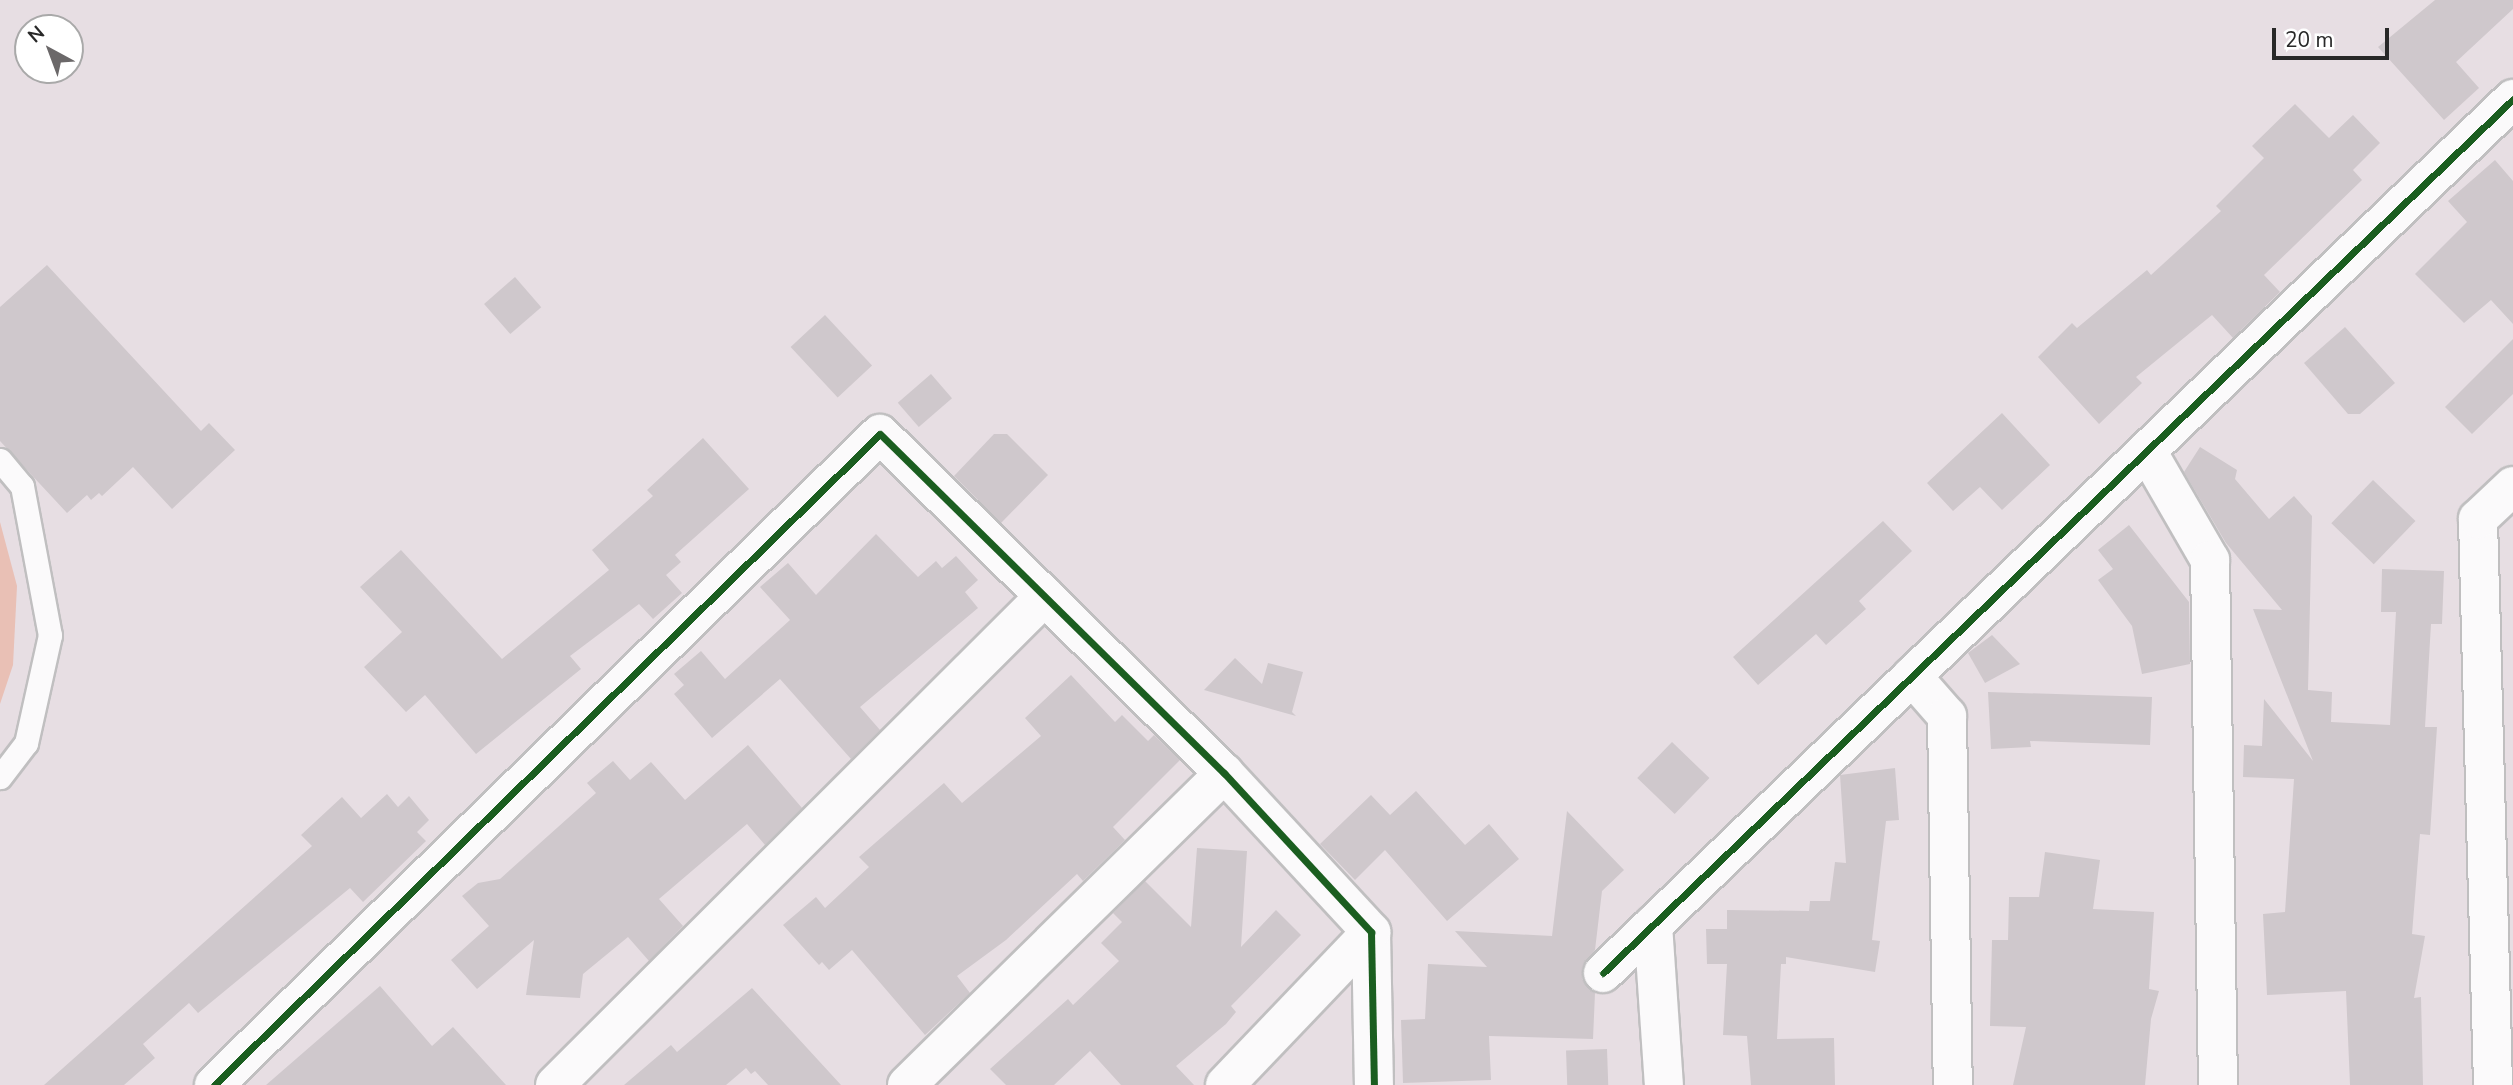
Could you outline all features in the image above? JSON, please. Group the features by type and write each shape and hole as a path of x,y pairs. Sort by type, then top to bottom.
{"street":[{"path":"1603,973 2513,99"},
{"path":"214,1085 880,434 1224,773 1371,932 1374,1085"},
{"path":"2147,451 2210,560 2218,1085"},
{"path":"2493,1085 2478,519 2513,485"},
{"path":"555,1085 1045,596"},
{"path":"1912,676 1947,716 1953,1085"},
{"path":"907,1085 1224,773"},
{"path":"1653,925 1664,1085"},
{"path":"1225,1085 1371,932"}],"lane":[{"path":"0,460 22,486 50,635 26,743 0,777"}],"shaded area":[{"path":"0,522 17,586 13,665 0,704"}],"building":[{"path":"2435,0 2513,0 2513,9 2456,62 2479,88 2444,120 2378,47"},
{"path":"2295,104 2329,138 2353,115 2380,143 2353,170 2362,180 2264,275 2280,292 2233,338 2212,315 2136,377 2142,383 2099,424 2038,357 2072,323 2077,328 2147,270 2151,275 2221,211 2216,206 2264,158 2252,146"},
{"path":"2495,160 2513,181 2513,324 2491,300 2464,323 2415,274 2467,222 2448,201"},
{"path":"47,265 201,431 209,423 235,450 172,509 133,467 102,496 99,493 91,500 87,495 67,513 0,441 0,307"},
{"path":"515,277 541,307 510,334 484,304"},
{"path":"825,315 872,365 838,398 791,347"},
{"path":"2345,327 2395,383 2360,414 2348,414 2304,363"},
{"path":"2513,339 2513,394 2472,434 2445,407"},
{"path":"931,374 952,398 919,427 898,403"},
{"path":"2002,413 2050,465 2002,510 1980,487 1953,511 1927,483"},
{"path":"994,434 1007,434 1048,475 1001,523 954,476"},
{"path":"703,438 749,489 675,555 681,562 666,575 682,593 653,619 639,604 570,656 581,669 476,754 425,695 406,712 364,667 402,632 360,587 401,550 502,659 609,570 592,550 653,496 647,490"},
{"path":"2200,447 2237,470 2235,479 2269,519 2294,496 2312,516 2308,690 2332,692 2331,722 2390,725 2396,612 2381,612 2382,569 2444,571 2442,624 2431,624 2425,727 2437,727 2430,835 2420,834 2412,934 2425,936 2414,998 2421,997 2423,1085 2350,1085 2346,991 2267,995 2263,914 2285,912 2294,779 2243,777 2244,745 2262,746 2264,699 2313,761 2253,609 2282,610 2226,543 2184,472"},
{"path":"2373,480 2415,521 2374,564 2331,523"},
{"path":"1883,521 1912,551 1859,601 1866,609 1826,645 1816,634 1758,685 1733,657"},
{"path":"2129,525 2189,602 2190,664 2142,674 2132,626 2098,580 2113,569 2098,550"},
{"path":"876,534 918,577 936,561 942,568 956,556 978,580 965,592 978,608 860,707 880,730 851,759 780,679 712,738 674,694 684,685 674,674 701,651 725,679 790,620 760,587 788,563 816,595"},
{"path":"1992,635 2020,664 1985,683 1968,653"},
{"path":"1235,658 1262,684 1268,663 1303,672 1292,712 1296,716 1204,690"},
{"path":"1071,675 1115,722 1122,715 1148,741 1154,735 1180,760 1113,827 1125,840 1083,881 1077,874 1006,940 957,976 970,993 925,1035 852,950 829,970 822,962 819,965 783,925 816,897 825,908 869,867 859,857 944,783 962,803 1041,736 1025,718"},
{"path":"1988,692 2152,697 2150,745 2030,741 2031,747 1991,749"},
{"path":"1672,742 1709,778 1675,814 1637,778"},
{"path":"748,745 802,808 765,845 747,824 659,899 683,926 649,961 628,937 583,974 580,998 526,995 534,940 477,989 451,960 489,926 462,896 478,883 500,879 596,793 587,783 613,761 630,780 651,762 685,800"},
{"path":"1895,768 1899,820 1886,821 1872,940 1880,941 1875,972 1786,957 1786,964 1781,964 1777,1039 1834,1038 1835,1085 1751,1085 1747,1036 1723,1035 1727,964 1707,964 1706,929 1727,929 1727,910 1809,911 1810,901 1830,901 1835,862 1846,863 1840,775"},
{"path":"1416,791 1465,845 1489,824 1519,859 1447,921 1385,850 1355,880 1320,844 1371,795 1390,815"},
{"path":"387,794 398,807 409,796 429,820 417,832 426,841 363,902 350,888 198,1013 189,1003 143,1044 155,1058 124,1085 44,1085 312,846 301,835 342,797 361,818"},
{"path":"1567,811 1624,870 1602,891 1595,950 1582,968 1582,979 1595,993 1593,1039 1489,1036 1491,1080 1403,1083 1401,1020 1425,1019 1428,964 1487,967 1455,931 1552,936"},
{"path":"1197,848 1247,851 1241,947 1276,910 1301,935 1231,1006 1236,1012 1226,1024 1176,1066 1194,1085 1121,1085 1090,1051 1054,1085 1006,1085 990,1069 1068,999 1073,1005 1119,961 1101,943 1122,922 1113,913 1145,881 1191,927"},
{"path":"2045,852 2100,860 2093,909 2154,912 2149,989 2159,991 2151,1019 2145,1085 2013,1085 2026,1027 1990,1026 1992,940 2008,940 2009,897 2039,897"},
{"path":"380,986 432,1046 453,1027 506,1085 266,1085"},
{"path":"752,988 841,1085 768,1085 755,1071 751,1074 746,1068 726,1085 624,1085 671,1045 677,1052"},
{"path":"1607,1049 1608,1085 1567,1085 1566,1050"}],"cycle path":[{"path":"1603,973 2513,99"},
{"path":"214,1085 880,434 1224,773 1371,932 1374,1085"}]}
